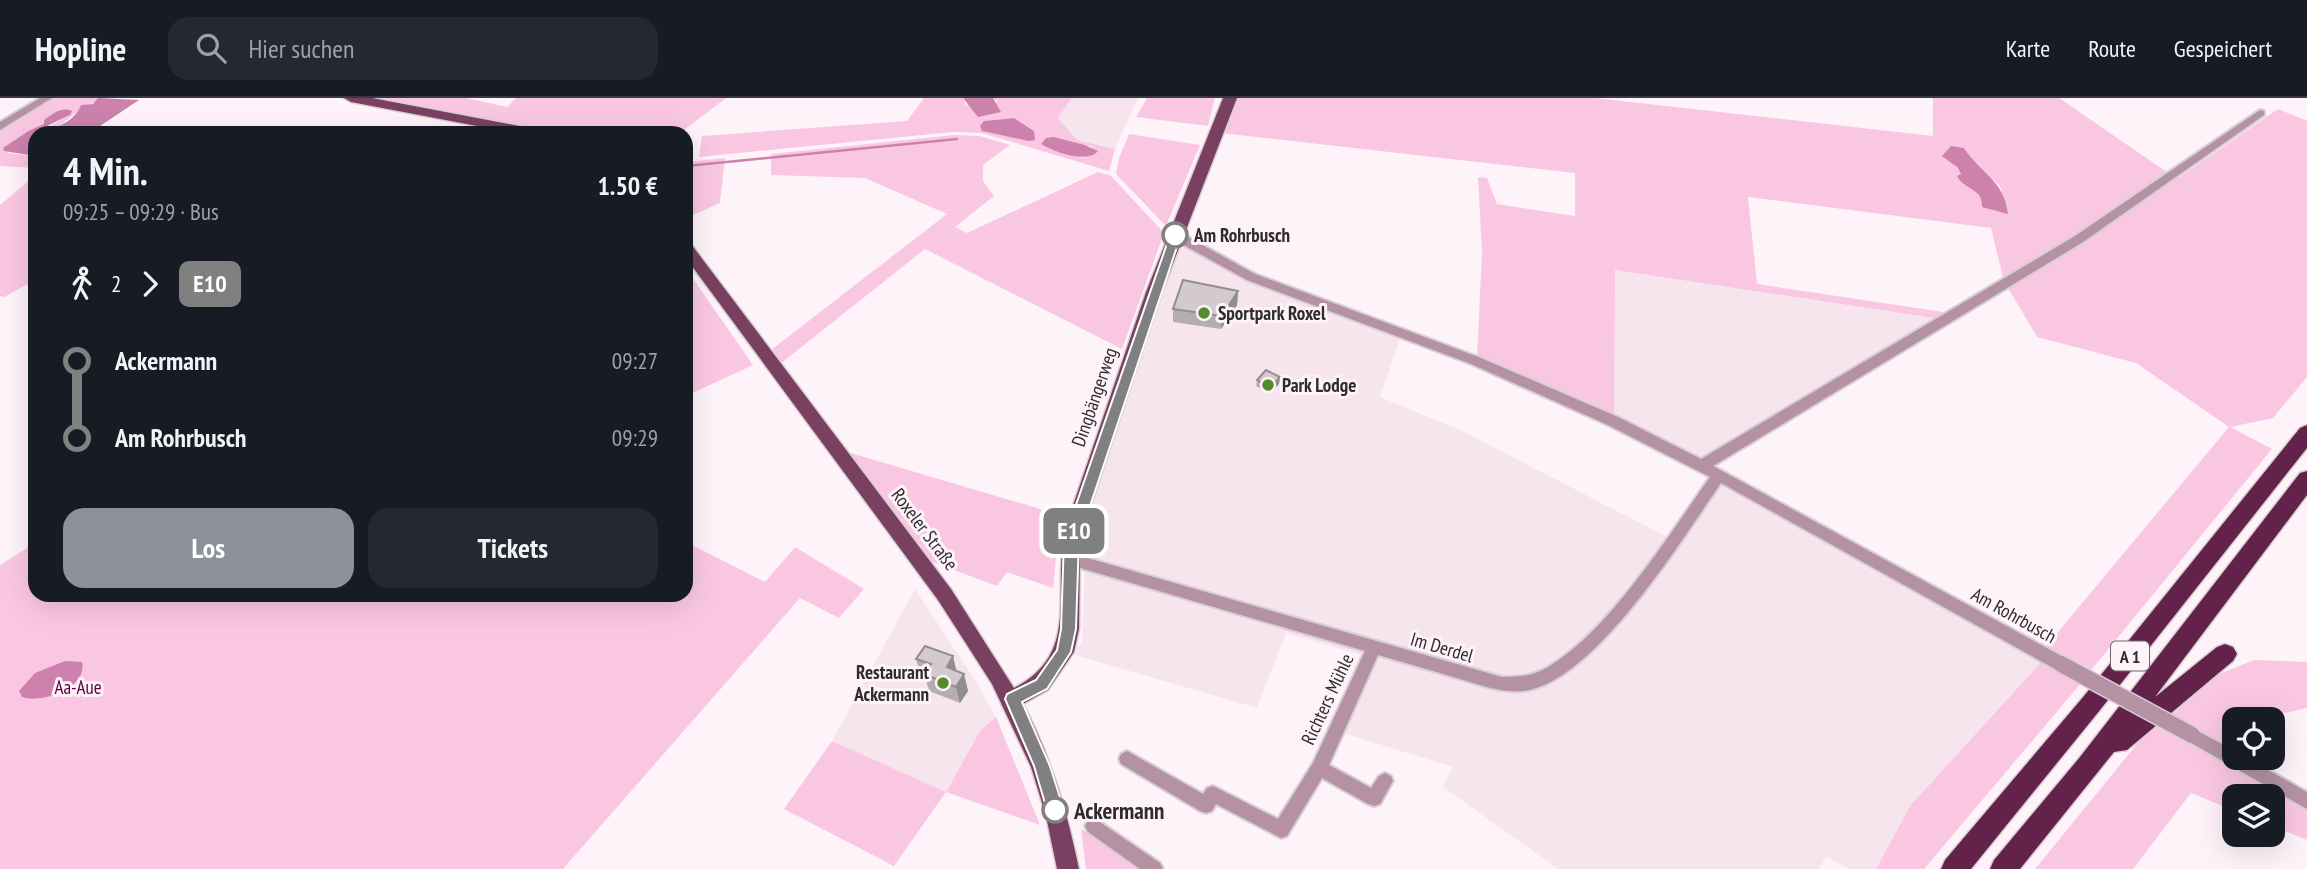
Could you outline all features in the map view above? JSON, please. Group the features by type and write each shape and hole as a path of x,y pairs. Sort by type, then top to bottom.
{"highway":[{"name":"A 1","path":"1954,869 2092,704 2307,433"},
{"name":"A 1","path":"2003,869 2089,765 2307,479"},
{"path":"2089,765 2225,654"}],"main road":[{"path":"351,98 503,126"},
{"name":"Dingbängerweg","path":"1013,699 1041,684 1064,652 1069,629 1072,539 1079,514 1175,235 1230,98"},
{"name":"Roxeler Straße","path":"693,256 969,627 1013,699 1042,766 1068,869"}],"street":[{"path":"0,127 47,98"},
{"path":"1701,466 2078,239 2260,113"},
{"name":"Am Rohrbusch","path":"1175,235 1251,277 1476,361 1612,421 1719,475 2307,801"},
{"name":"Im Derdel","path":"1070,559 1503,684 1529,683 1547,676 1576,657 1610,622 1719,475"},
{"name":"Richters Mühle","path":"1127,759 1206,805 1213,794 1280,830 1319,768 1374,647"},
{"name":"Richters Mühle","path":"1319,768 1374,797 1385,781"},
{"path":"1094,826 1154,869"}],"shaded area":[{"path":"98,98 139,100 100,126 58,126 75,115 81,105 93,104"},
{"path":"963,98 993,98 1001,112 978,117"},
{"path":"1072,98 1138,98 1115,149 1077,140 1058,118"},
{"path":"65,109 72,111 70,115 49,125 39,126 54,113"},
{"path":"1014,118 1034,131 1035,140 982,131 980,126 984,121"},
{"path":"28,131 28,155 4,151 3,148"},
{"path":"1054,137 1098,151 1093,155 1079,157 1041,144 1046,138"},
{"path":"1951,146 1964,148 1997,185 2006,202 2008,214 1982,207 1979,196 1960,181 1957,176 1961,174 1957,167 1942,156"},
{"path":"1178,241 1242,276 1400,338 1380,397 1460,430 1677,542 1721,481 2043,660 1910,806 1876,869 1849,869 1826,857 1819,869 1558,869 1443,787 1453,767 1330,729 1360,655 1286,633 1257,708 1075,655 1082,641 1085,562 1078,538"},
{"path":"1614,270 1940,319 1703,461 1614,417"},
{"path":"915,589 996,717 980,731 946,792 832,741"},
{"path":"65,661 82,662 82,671 71,686 51,696 31,699 22,697 19,691 35,673"}],"green space":[{"path":"51,98 98,98 97,102 86,105 60,125 50,126 71,112 39,126 28,126 28,132 7,153 28,155 28,168 0,166 0,129"},
{"path":"375,98 466,98 507,107 516,98 726,98 689,126 496,126 499,122"},
{"path":"924,98 963,98 966,105 998,102 993,98 1072,98 1058,118 1077,140 1115,149 1109,171 982,133 953,132 699,157 702,136 907,121","holes":["1014,118 1034,131 1015,137 983,131 984,121","1054,137 1093,147 1085,158 1041,144"]},
{"path":"1147,98 1215,98 1208,126 1136,117"},
{"path":"1230,98 1595,98 1933,136 1933,98 2059,98 2177,179 2278,109 2307,121 2307,377 2273,418 2230,427 2272,449 2088,674 2043,650 2229,427 2136,363 2037,337 2004,281 1991,228 1748,197 1757,284 1950,313 1940,319 1615,270 1614,417 1477,357 1482,252 1478,177 1487,178 1497,204 1575,216 1575,173 1221,133","holes":["1964,148 1973,162 2000,186 2008,212 1983,202 1974,189 1964,185 1961,174 1953,163"]},
{"path":"1129,134 1200,145 1166,226 1116,174"},
{"path":"954,135 980,136 1010,145 983,165 983,181 994,196 955,227 967,233 1098,172 1111,176 1164,233 1122,349 925,249 780,364 771,350 947,214 865,178 771,175 771,154"},
{"path":"725,158 720,203 693,215 693,161"},
{"path":"28,181 28,284 4,297 0,296 0,205"},
{"path":"693,279 753,365 693,393"},
{"path":"844,451 1064,516 1058,536 1053,588 1007,572 997,586 930,561"},
{"name":"Aa-Aue","path":"693,546 765,582 795,547 864,589 839,618 800,598 563,869 0,869 0,565 28,547 28,602 693,602"},
{"path":"2043,660 2082,682 1924,869 1876,869 1910,806"},
{"path":"2254,660 2307,662 2307,708 2285,713 2285,707 2222,707 2222,746 2165,714 2202,681"},
{"path":"996,717 1040,825 946,792 980,731"},
{"path":"2155,722 2222,759 2222,770 2242,770 2267,784 2222,784 2222,806 2191,793 2133,869 2035,869"},
{"path":"832,741 946,792 894,866 784,809"},
{"path":"2285,794 2307,806 2307,840 2285,831"},
{"path":"1081,829 1139,869 1086,869"}],"building":[{"path":"1183,280 1238,291 1222,316 1173,309"},
{"path":"1266,370 1280,377 1271,387 1257,380"},
{"path":"925,646 953,656 947,667 964,674 956,687 924,674 931,664 916,659"}],"waterway":[{"path":"693,165 957,139"}],"bus line":[{"name":"E10","path":"1055,810 1042,766 1013,699 1041,684 1064,652 1069,629 1072,539 1175,235"}],"place":[{"name":"Am Rohrbusch","path":"1175,235"},
{"name":"Sportpark Roxel","path":"1204,313"},
{"name":"Park Lodge","path":"1268,385"},
{"name":"Restaurant Ackermann","path":"943,683"},
{"name":"Ackermann","path":"1055,810"}]}
